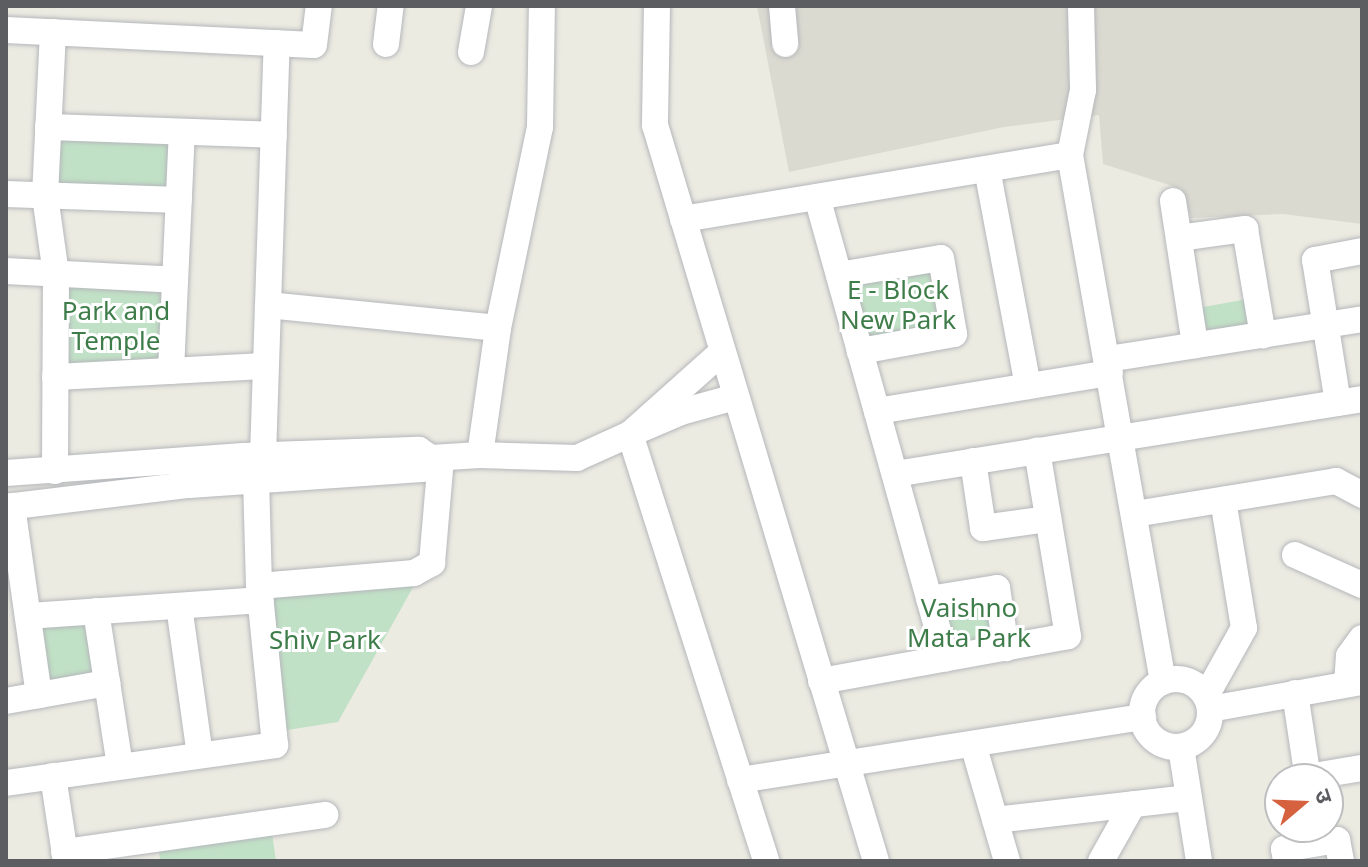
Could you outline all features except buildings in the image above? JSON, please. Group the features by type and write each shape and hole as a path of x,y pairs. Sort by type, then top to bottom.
{"street":[{"path":"12,6 6,30 314,45 319,6"},
{"path":"386,44 391,6"},
{"path":"471,52 479,6"},
{"path":"480,455 498,328 540,127 542,6"},
{"path":"657,6 655,125 876,861"},
{"path":"782,6 785,44"},
{"path":"1081,6 1083,90 1070,155 1163,682"},
{"path":"53,32 45,196 56,274 55,471"},
{"path":"6,783 275,745 259,593 260,468 277,43"},
{"path":"48,127 274,135"},
{"path":"171,371 182,132"},
{"path":"683,219 1070,155"},
{"path":"987,169 1028,386"},
{"path":"6,194 179,200"},
{"path":"817,197 946,658"},
{"path":"1173,201 1195,345"},
{"path":"1179,238 1245,229 1263,335"},
{"path":"895,474 1350,401 1326,325 1315,260 1362,251"},
{"path":"839,275 941,258 954,334 860,351"},
{"path":"6,271 175,280"},
{"path":"268,305 498,328"},
{"path":"877,411 1028,386 1195,345 1362,319"},
{"path":"630,434 722,352"},
{"path":"55,377 265,366"},
{"path":"6,473 260,468 421,469 436,458 480,455 577,458 681,412 735,397"},
{"path":"630,434 766,861"},
{"path":"821,681 1068,636 1037,451"},
{"path":"28,616 179,606 414,573 432,563 436,458"},
{"path":"973,461 983,528 1048,519"},
{"path":"39,695 9,507 260,468"},
{"path":"1135,514 1336,481 1362,495"},
{"path":"1208,702 1192,683 1172,679 1163,682 1147,696 1143,717 1152,737 1170,747 1181,747 1200,738 1206,729 1208,702 1244,628 1223,500"},
{"path":"1295,555 1362,585"},
{"path":"929,599 997,588 1006,648"},
{"path":"179,606 200,755"},
{"path":"96,611 120,766"},
{"path":"1208,702 1354,683 1349,656 1362,638"},
{"path":"6,701 107,683"},
{"path":"1295,693 1306,763"},
{"path":"740,780 1143,717"},
{"path":"973,744 1007,861"},
{"path":"1181,747 1199,861"},
{"path":"53,776 65,856 147,851 325,815"},
{"path":"995,820 1189,798"},
{"path":"1101,861 1133,804"},
{"path":"1286,861 1284,849 1298,843"}],"shaded area":[{"path":"757,6 1362,6 1362,224 1283,214 1191,218 1182,189 1103,164 1099,115 1004,127 789,172"}],"green space":[{"path":"55,133 175,137 173,194 53,190"},
{"name":"E - Block New Park","path":"939,260 950,332 855,347 843,275"},
{"name":"Park and Temple","path":"68,286 165,293 162,360 69,366"},
{"path":"1254,298 1260,333 1199,344 1193,309"},
{"name":"Shiv Park","path":"417,580 338,722 281,731 269,593"},
{"name":"Vaishno Mata Park","path":"994,591 1003,646 942,656 933,601"},
{"path":"91,620 99,678 45,686 37,628"},
{"path":"272,833 276,861 160,861 159,850"}]}
